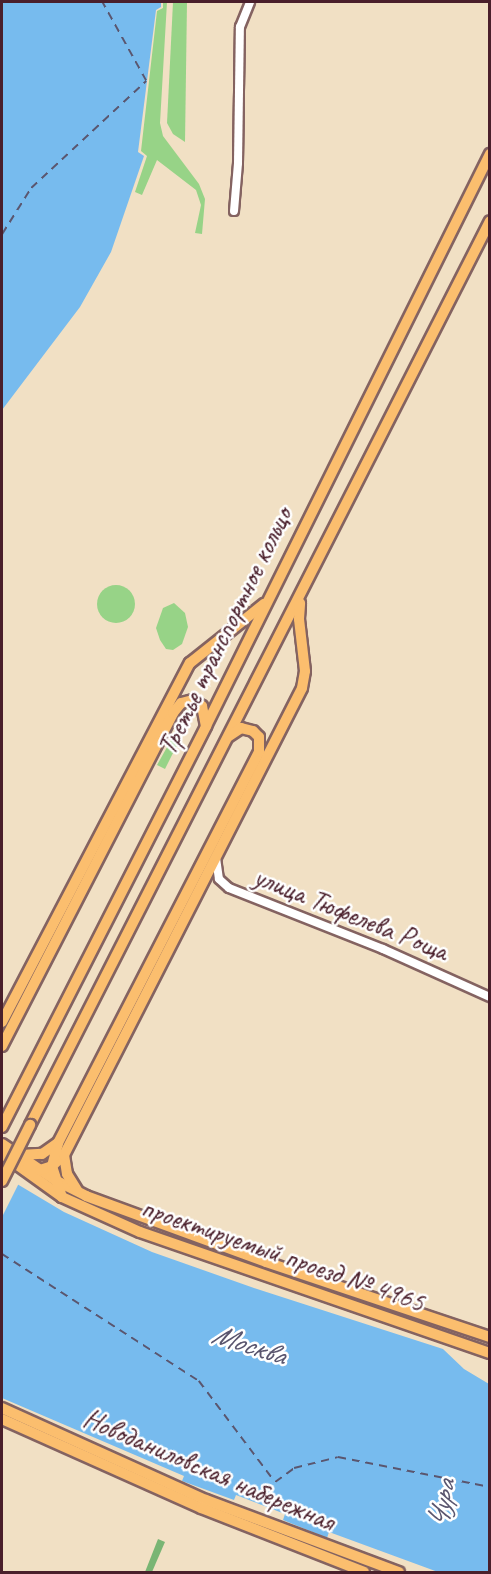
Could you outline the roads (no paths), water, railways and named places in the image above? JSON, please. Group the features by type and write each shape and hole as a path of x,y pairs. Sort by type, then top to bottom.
{"main road":[{"name":"Третье транспортное кольцо","path":"2,1127 206,726 489,154"},
{"name":"Третье транспортное кольцо","path":"2,1181 301,596 489,221"},
{"path":"25,1170 40,1170 52,1166 64,1155 302,688 305,671 299,619 301,596"},
{"path":"2,1022 190,663 266,602"},
{"path":"2,1046 173,713 180,703 193,700 201,706 206,726"},
{"path":"62,1197 52,1166 58,1143 259,752 259,737 247,728 236,730 227,738"},
{"name":"проектируемый проезд № 4965","path":"2,1143 55,1180 79,1193 266,1262 489,1337"},
{"path":"20,1155 42,1154 58,1143"},
{"name":"проектируемый проезд № 4965","path":"2,1154 62,1197 140,1233 489,1353"},
{"path":"64,1155 67,1174 79,1193"},
{"name":"Новоданиловская набережная","path":"2,1408 207,1500 399,1572"},
{"name":"Новоданиловская набережная","path":"2,1419 201,1508 363,1572"}],"street":[{"path":"234,211 238,163 240,27 250,2"},
{"name":"улица Тюфелева Роща","path":"216,857 219,879 229,888 383,950 489,997"}],"water":[{"path":"2,2 161,2 161,7 156,10 138,152 144,156 111,252 80,307 2,410"},
{"path":"2,1175 64,1212 152,1252 254,1288 443,1349 464,1369 489,1384 489,1572 438,1572 329,1532 327,1538 283,1520 285,1514 236,1495 234,1500 182,1481 184,1476 2,1398"}],"water label":[{"name":"Москва","path":"249,1344"},
{"name":"Чура","path":"441,1504"}]}
